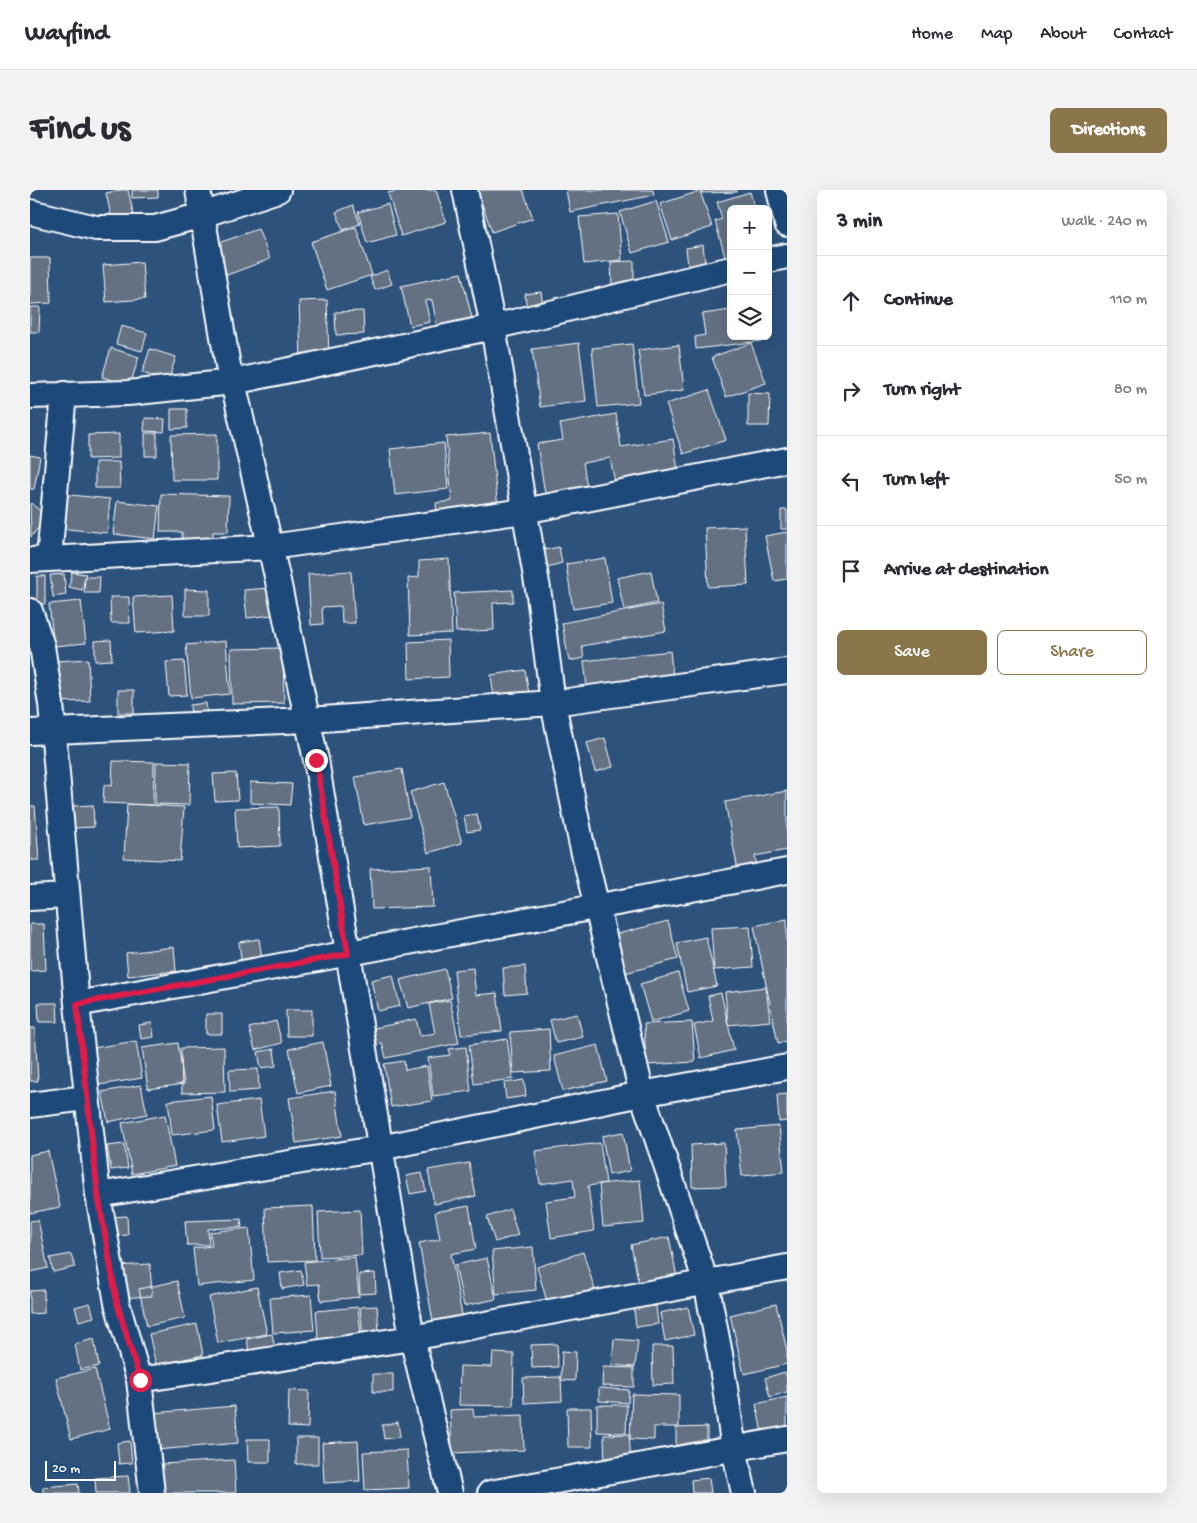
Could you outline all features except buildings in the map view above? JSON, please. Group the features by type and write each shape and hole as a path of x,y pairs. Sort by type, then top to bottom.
{"street":[{"path":"198,190 228,366 271,547 308,720 412,1338 450,1493"},
{"path":"30,212 96,228 155,228 278,190"},
{"path":"465,190 493,327 539,595 553,704 581,841 642,1094 706,1282 720,1354 734,1449 744,1493"},
{"path":"779,190 787,224"},
{"path":"772,259 787,256"},
{"path":"30,396 128,393 233,382 493,327 727,270"},
{"path":"64,394 40,559 271,547 524,511 787,460"},
{"path":"30,611 42,646 54,730 77,1004 98,1195 117,1303 140,1380 152,1493"},
{"path":"30,732 308,720 553,704 787,671"},
{"path":"77,1004 787,871"},
{"path":"30,898 67,896"},
{"path":"98,1195 380,1148 642,1094 787,1067"},
{"path":"30,1105 86,1098"},
{"path":"140,1380 412,1338 787,1267"},
{"path":"490,1493 787,1438"}],"route":[{"path":"140,1380 117,1303 98,1195 77,1004 348,954 316,760"}]}
